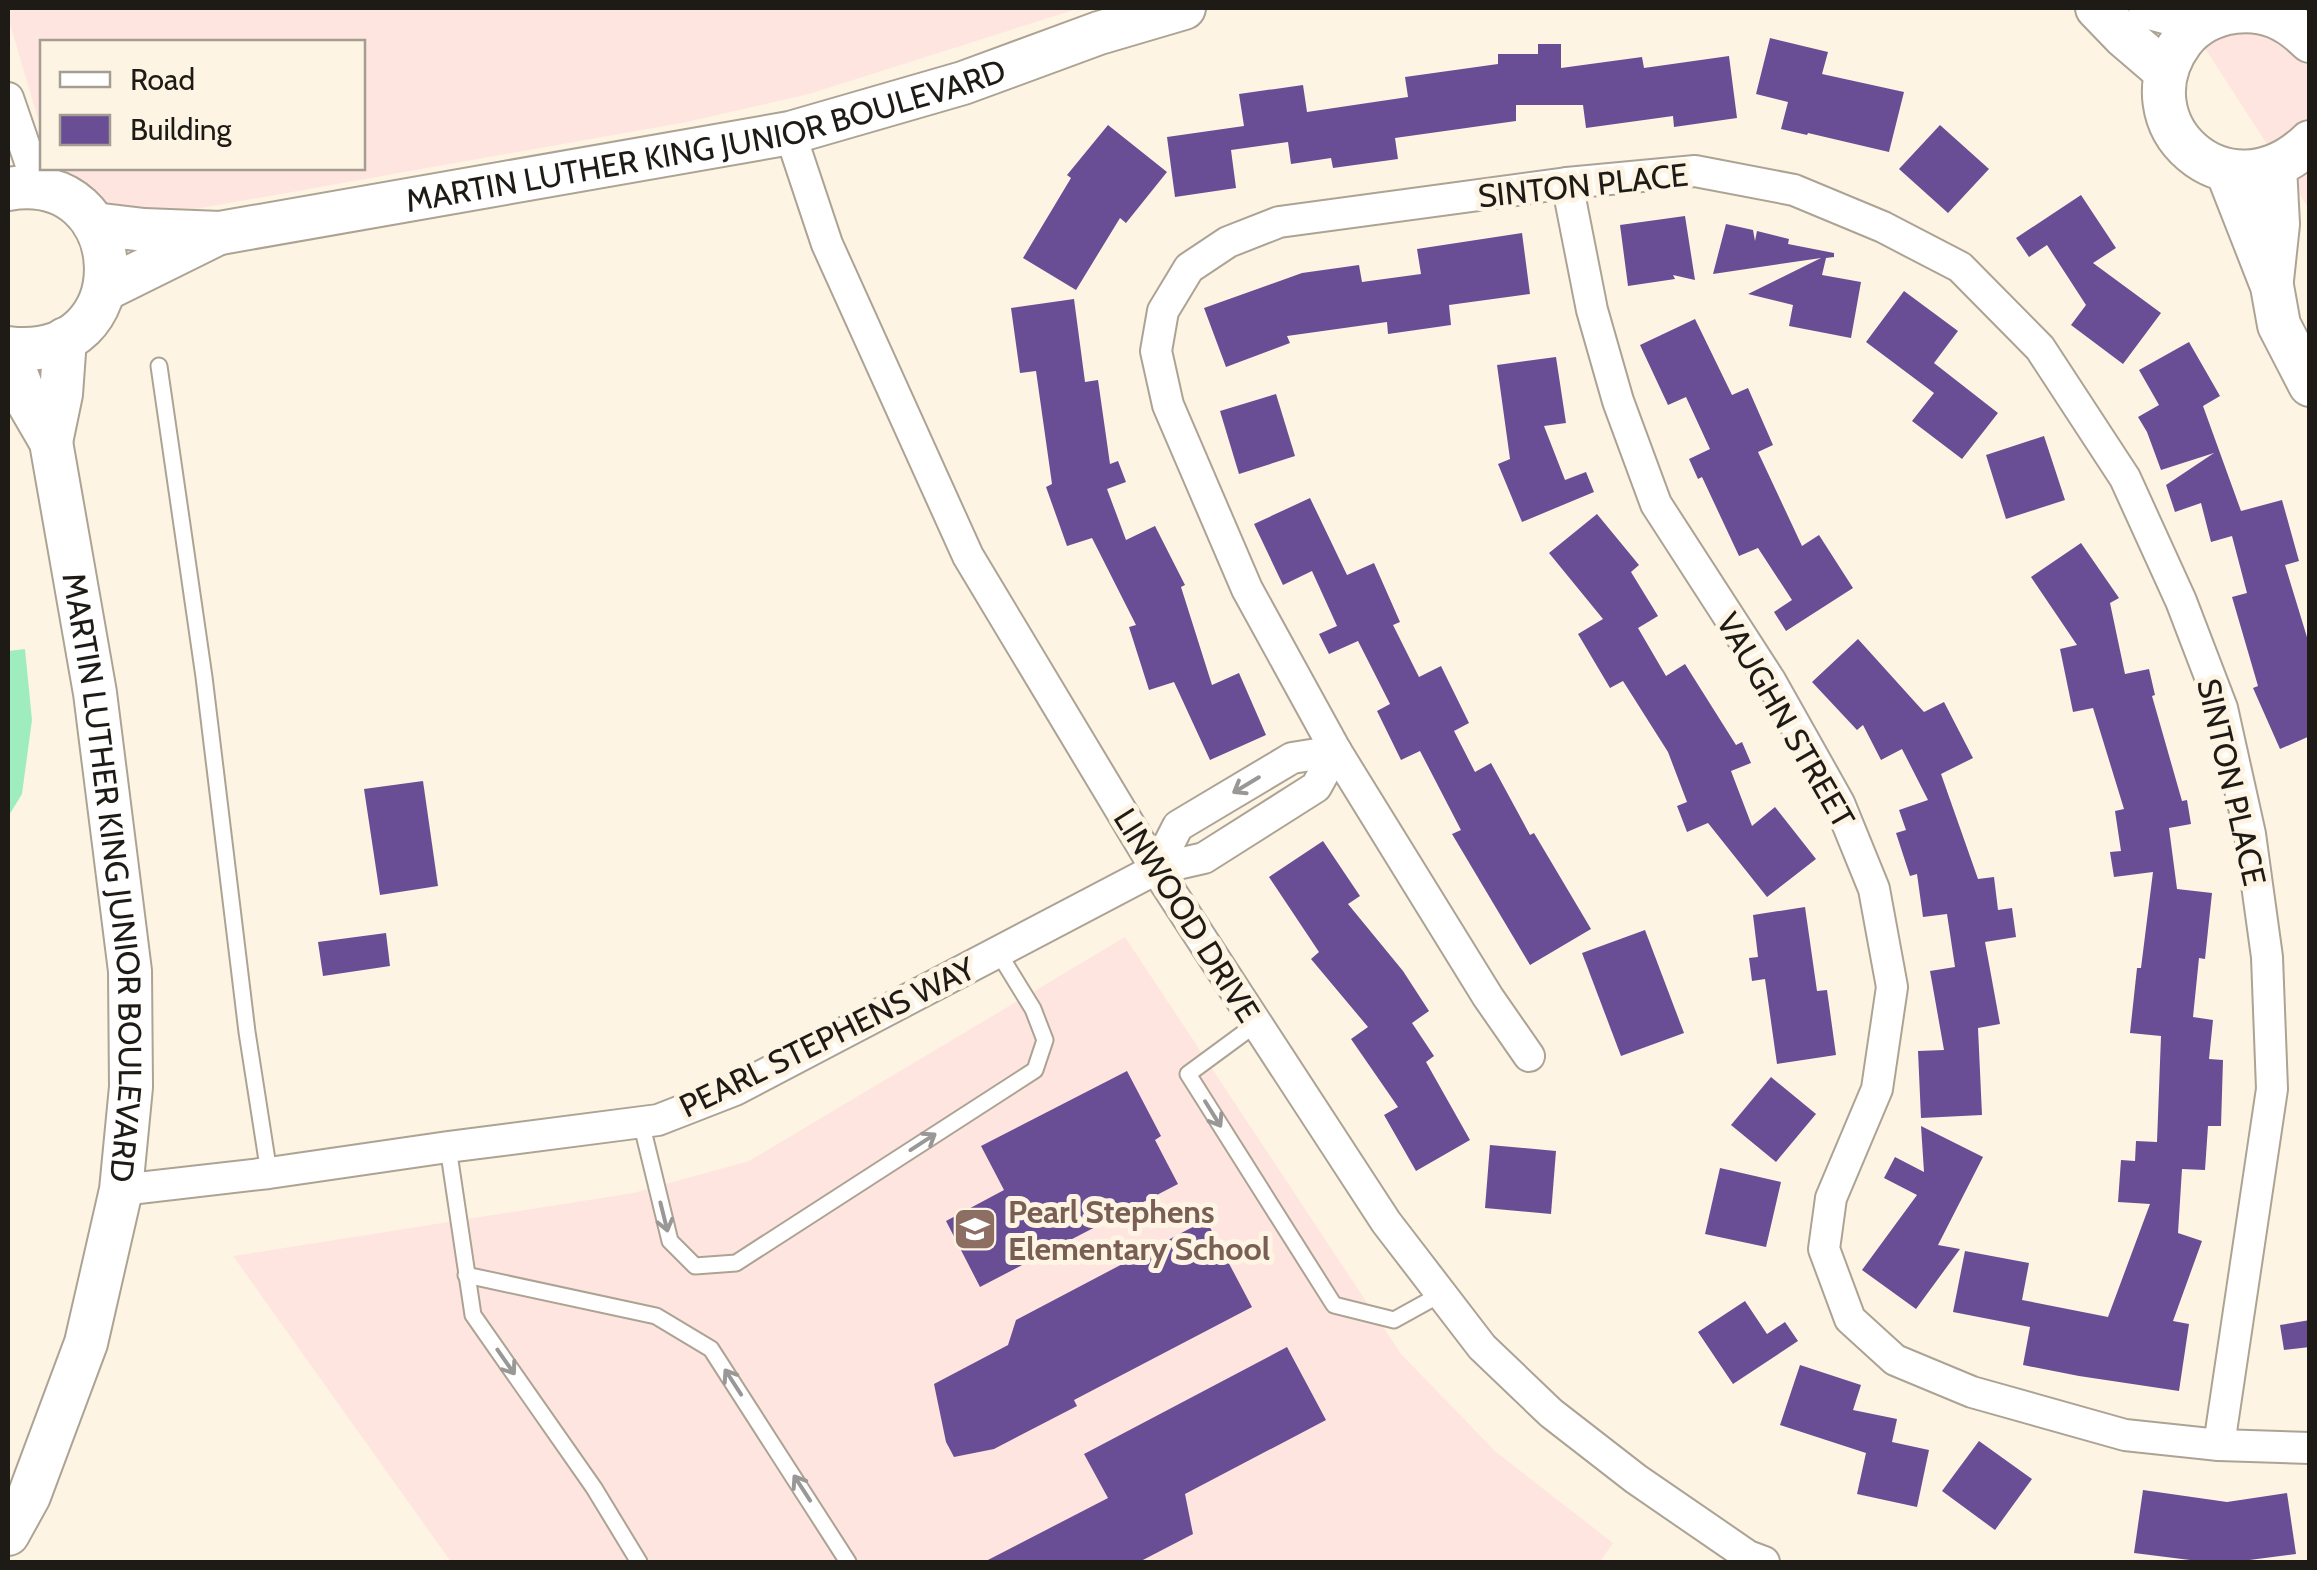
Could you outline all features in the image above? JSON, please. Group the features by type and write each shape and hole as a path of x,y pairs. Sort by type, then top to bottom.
{"street":[{"name":"MARTIN LUTHER KING JUNIOR BOULEVARD","path":"94,224 220,233 790,133 963,83 1097,26 1184,8"},
{"path":"2097,8 2166,72"},
{"path":"2150,8 2202,22"},
{"path":"2310,41 2295,26 2274,15 2249,10 2225,12 2202,22 2174,52 2166,72 2164,98 2170,123 2183,144 2203,161 2227,170 2252,172 2275,167 2310,142"},
{"path":"8,98 23,188 60,194 79,207 94,224 104,245 107,268 96,309 82,326 65,339 26,350 8,350"},
{"name":"LINWOOD DRIVE","path":"790,133 827,244 968,556 1156,870 1386,1222 1482,1347 1552,1413 1636,1479 1748,1556 1764,1562"},
{"path":"2272,286 2278,224 2275,167"},
{"path":"2227,170 2272,286 2279,324 2310,385"},
{"name":"SINTON PLACE","path":"1529,1056 1488,997 1336,751 1247,589 1168,405 1156,352 1163,311 1189,268 1228,242 1279,222 1567,183 1695,171 1794,190 1884,227 1960,267 2040,348 2126,478 2222,708 2250,834 2266,956 2272,1089 2220,1445"},
{"name":"VAUGHN STREET","path":"1567,183 1592,310 1618,401 1656,504 1772,682 1839,803 1874,889 1892,987 1877,1089 1832,1198 1824,1249 1850,1319 1895,1360 1972,1392 2124,1435 2220,1445 2310,1448"},
{"name":"MARTIN LUTHER KING JUNIOR BOULEVARD","path":"104,290 220,233"},
{"name":"MARTIN LUTHER KING JUNIOR BOULEVARD","path":"8,1534 29,1496 86,1343 121,1190 131,1087 130,972 95,693 52,442 65,339"},
{"name":"MARTIN LUTHER KING JUNIOR BOULEVARD","path":"8,350 26,399 52,442"},
{"name":"PEARL STEPHENS WAY","path":"121,1190 658,1120 735,1090 1156,870 1204,858 1316,787 1336,751"}],"lane":[{"path":"160,366 204,676 247,1032 270,1172"},
{"path":"641,1122 670,1241 695,1266 736,1264 1036,1070 1045,1040 1033,1009 998,952"},
{"path":"1256,1024 1188,1074 1334,1306 1394,1320 1442,1294"},
{"path":"448,1146 473,1315 594,1488 639,1562"},
{"path":"466,1276 656,1316 711,1349 848,1562"}],"shaded area":[{"path":"8,8 1080,8 809,94 687,122 122,222 74,195 60,170 365,170 365,40 40,40 40,126"},
{"path":"2167,8 2309,8 2309,209 2206,50"},
{"path":"1125,937 1401,1354 1496,1452 1613,1543 1600,1562 451,1562 233,1256 633,1193 749,1161"}],"green space":[{"path":"25,649 32,720 22,794 8,817 8,651"}],"building":[{"path":"1770,38 1828,52 1822,74 1904,92 1889,152 1781,129 1788,102 1756,94"},
{"path":"1538,44 1561,44 1561,68 1642,57 1644,68 1729,56 1737,118 1674,127 1673,116 1586,128 1583,105 1516,105 1516,121 1395,138 1398,159 1333,168 1331,158 1291,164 1288,142 1231,150 1236,188 1175,197 1167,137 1244,126 1239,94 1303,85 1307,112 1408,97 1405,77 1498,64 1498,54 1538,54"},
{"path":"1108,125 1167,172 1126,223 1120,218 1076,290 1023,258 1071,178 1067,175"},
{"path":"1940,125 1989,169 1948,213 1899,169"},
{"path":"2081,195 2116,248 2093,263 2161,313 2123,364 2071,325 2086,305 2047,245 2029,257 2016,238"},
{"path":"1685,216 1695,280 1673,275 1675,279 1628,286 1620,225"},
{"path":"1726,224 1753,230 1755,241 1757,231 1789,239 1788,244 1834,253 1834,257 1826,258 1822,275 1861,282 1851,338 1789,326 1793,305 1748,294 1821,258 1713,274"},
{"path":"1522,233 1530,294 1449,305 1451,325 1388,334 1387,322 1287,336 1290,343 1226,367 1204,308 1302,273 1359,265 1362,282 1421,274 1417,249"},
{"path":"1904,291 1958,331 1934,363 1998,413 1962,459 1912,421 1934,393 1866,342"},
{"path":"1074,299 1085,382 1098,380 1110,464 1118,461 1126,482 1107,489 1126,540 1155,526 1185,585 1181,587 1212,685 1239,673 1266,735 1210,760 1174,682 1149,690 1129,627 1136,625 1092,538 1067,546 1046,487 1052,484 1036,371 1020,373 1011,308"},
{"path":"1695,319 1732,395 1748,388 1773,445 1758,452 1802,546 1819,535 1853,588 1786,631 1774,612 1792,600 1758,548 1739,556 1702,477 1698,479 1689,459 1710,449 1686,397 1668,405 1640,345"},
{"path":"2189,342 2220,396 2203,406 2241,511 2282,500 2299,561 2285,565 2310,647 2310,736 2280,749 2253,688 2258,686 2232,597 2247,593 2232,536 2211,542 2201,503 2175,512 2166,485 2214,453 2161,470 2138,417 2159,405 2139,370"},
{"path":"1556,357 1566,423 1544,426 1565,480 1586,472 1594,492 1522,522 1498,464 1510,459 1497,365"},
{"path":"1276,394 1295,456 1239,474 1220,411"},
{"path":"2044,436 2065,500 2006,519 1986,455"},
{"path":"1310,498 1347,575 1374,563 1400,622 1393,625 1419,677 1441,666 1469,723 1454,731 1475,772 1491,763 1530,835 1534,833 1591,929 1530,965 1452,834 1461,830 1420,751 1401,760 1377,711 1390,704 1358,641 1329,654 1319,634 1337,626 1312,571 1283,585 1254,524"},
{"path":"1597,514 1639,565 1631,572 1658,616 1638,628 1666,676 1685,664 1736,745 1742,742 1751,763 1731,771 1752,826 1775,807 1816,859 1767,897 1708,823 1687,832 1677,806 1687,802 1668,752 1623,681 1610,688 1578,634 1603,619 1549,553"},
{"path":"2081,543 2119,598 2110,603 2125,674 2149,669 2155,695 2152,696 2182,801 2187,800 2191,824 2169,828 2177,889 2212,893 2205,959 2199,958 2193,1017 2213,1020 2209,1059 2223,1060 2221,1126 2208,1126 2205,1170 2182,1169 2178,1233 2202,1241 2173,1321 2189,1324 2179,1391 2023,1365 2030,1327 1953,1312 1965,1251 2029,1263 2022,1300 2108,1317 2150,1204 2118,1202 2121,1160 2135,1161 2136,1141 2157,1142 2161,1036 2130,1033 2153,872 2114,877 2110,852 2121,851 2115,811 2124,809 2093,708 2073,712 2060,649 2077,645 2031,577"},
{"path":"1858,639 1924,712 1944,702 1973,758 1941,774 1978,879 1994,877 1998,910 2012,908 2016,937 1985,942 2000,1024 1978,1028 1982,1115 1921,1118 1918,1051 1944,1050 1930,971 1955,967 1947,914 1923,917 1917,874 1910,876 1896,833 1906,830 1899,810 1928,800 1902,749 1881,760 1863,725 1857,730 1812,682"},
{"path":"423,781 438,886 380,895 364,789"},
{"path":"1323,841 1360,896 1348,904 1403,971 1429,1011 1412,1023 1434,1056 1426,1062 1470,1140 1416,1171 1384,1115 1398,1107 1351,1039 1368,1027 1311,959 1319,952 1269,877"},
{"path":"1805,907 1817,991 1827,990 1836,1055 1777,1064 1765,979 1752,981 1749,958 1758,957 1753,915"},
{"path":"1645,930 1684,1033 1621,1056 1582,953"},
{"path":"386,933 390,966 323,976 318,942"},
{"path":"1127,1071 1161,1136 1155,1140 1178,1184 980,1287 946,1221 1004,1190 981,1146"},
{"path":"1771,1077 1816,1114 1776,1162 1731,1125"},
{"path":"1921,1126 1983,1157 1938,1245 1960,1249 1916,1309 1862,1270 1917,1195 1884,1178 1895,1157 1924,1172"},
{"path":"1490,1145 1556,1151 1551,1214 1485,1208"},
{"path":"1720,1168 1781,1182 1766,1247 1705,1234"},
{"path":"1206,1220 1252,1307 1074,1400 1077,1406 994,1449 954,1457 946,1442 934,1384 1008,1345 1016,1320"},
{"path":"1745,1301 1767,1334 1785,1322 1798,1341 1733,1384 1698,1332"},
{"path":"2310,1320 2310,1347 2284,1350 2280,1325"},
{"path":"1287,1347 1326,1420 1185,1494 1193,1534 1139,1562 984,1562 1108,1498 1084,1454"},
{"path":"1800,1365 1861,1385 1853,1410 1897,1419 1892,1442 1929,1450 1917,1507 1857,1494 1866,1453 1780,1425"},
{"path":"1979,1441 2032,1479 1995,1530 1942,1491"},
{"path":"2143,1490 2227,1502 2287,1493 2296,1554 2206,1562 2134,1553"}],"place":[{"name":"Pearl Stephens Elementary School","path":"975,1229"}]}
